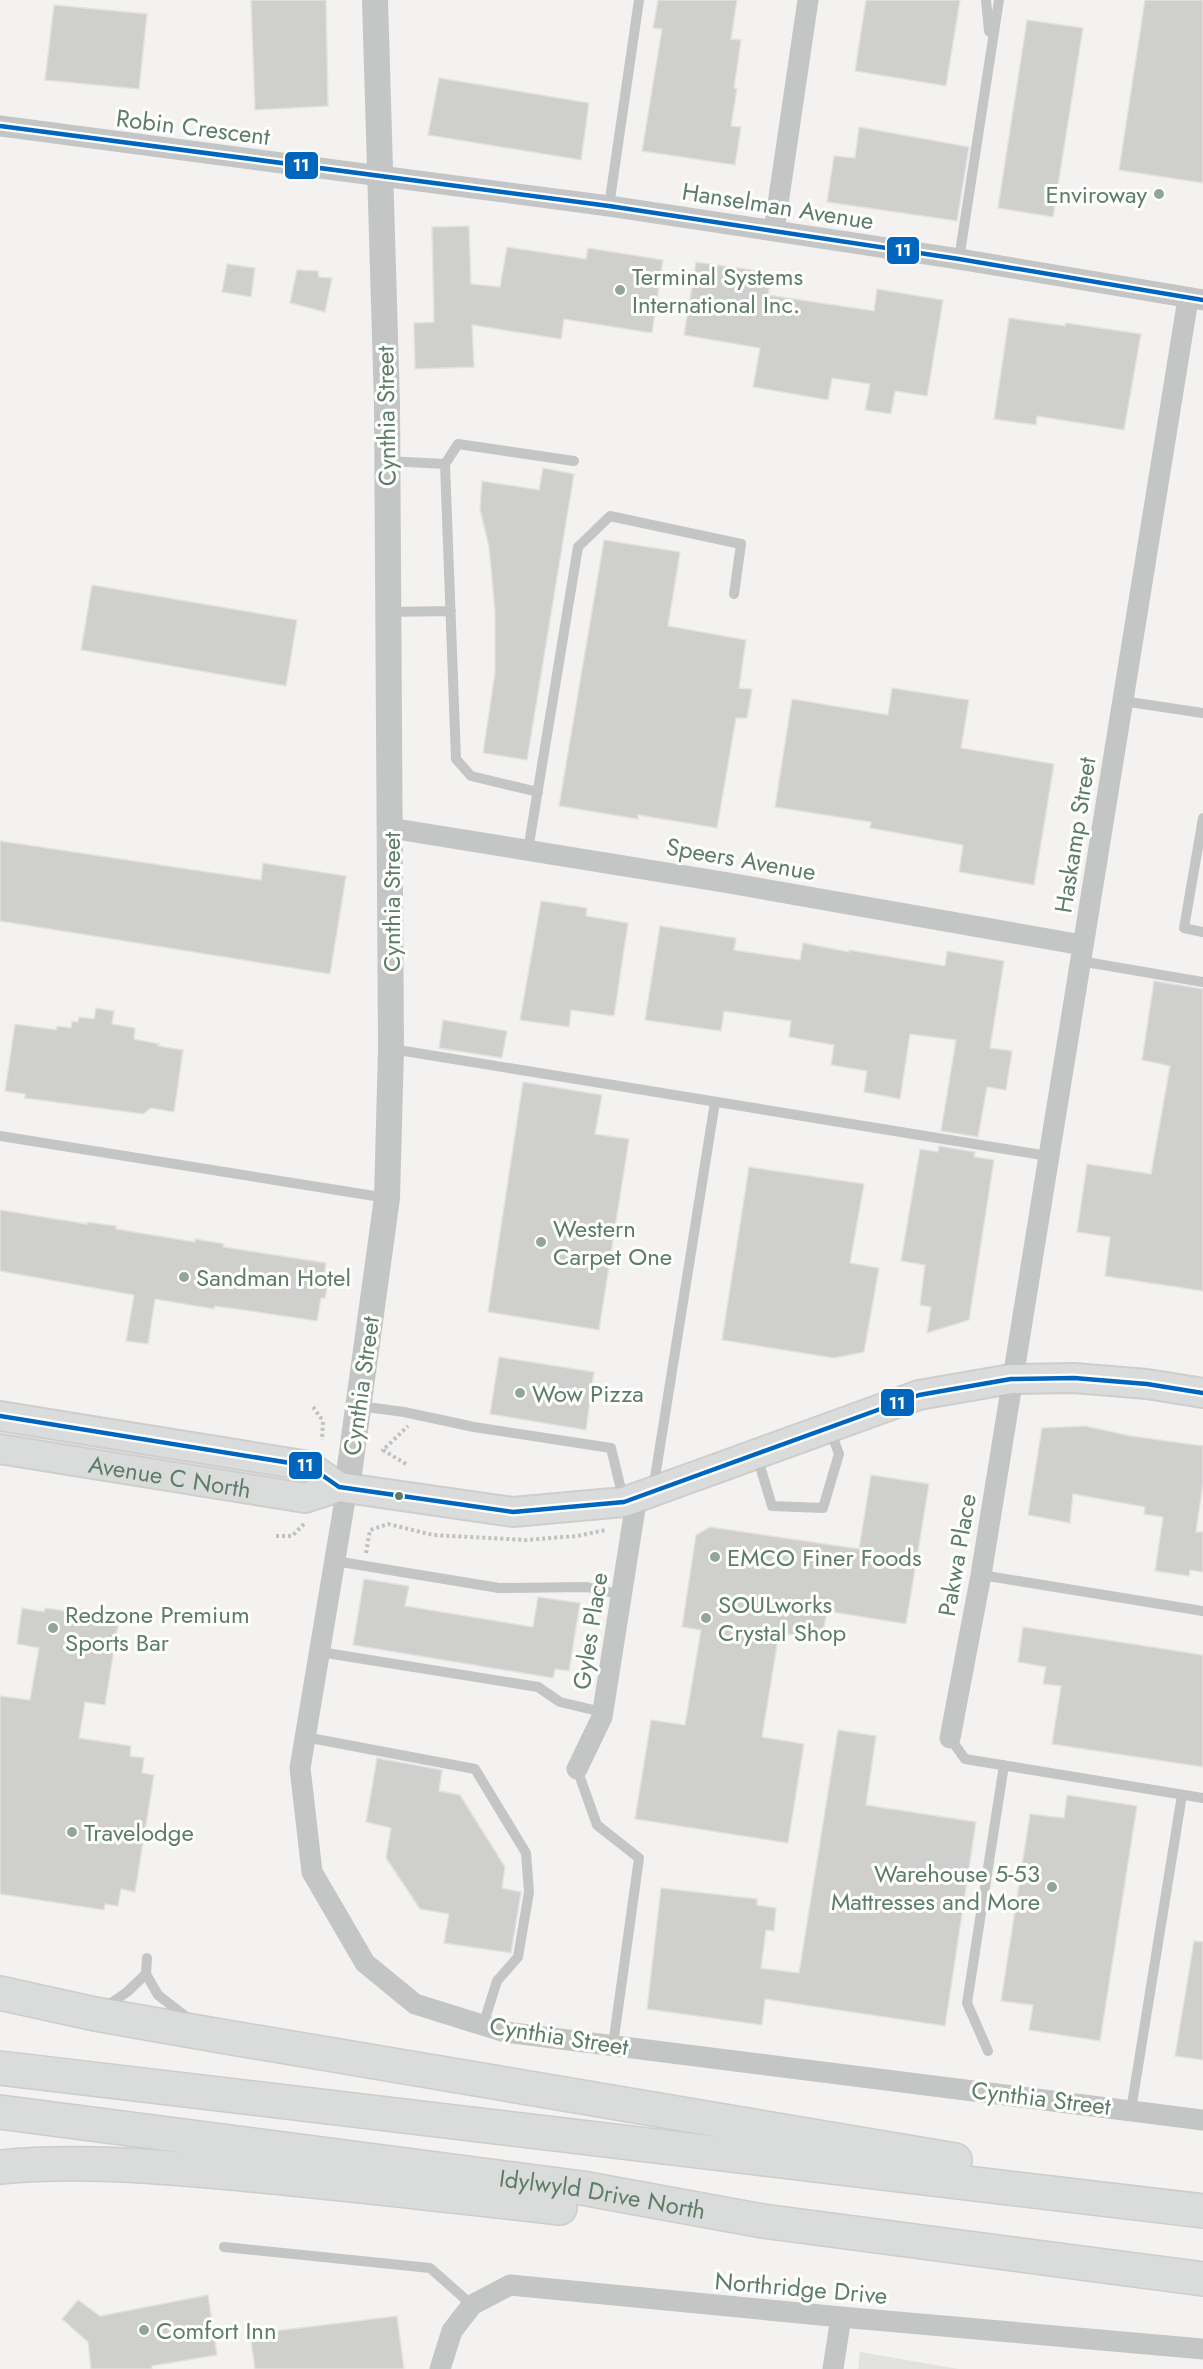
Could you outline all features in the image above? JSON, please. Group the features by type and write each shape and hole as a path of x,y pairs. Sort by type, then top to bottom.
{"highway":[{"path":"0,1993 95,2014 214,2036 1035,2173 1146,2203"},
{"name":"Idylwyld Drive North","path":"0,2068 1203,2211"},
{"name":"Idylwyld Drive North","path":"0,2112 582,2188 763,2221 1203,2279"},
{"path":"0,2167 60,2163 153,2166 336,2183 613,2214 763,2221"}],"main road":[{"name":"Avenue C North","path":"0,1449 305,1498 343,1488 513,1512 637,1503 829,1426 919,1395 1011,1379 1086,1379 1203,1392"},
{"name":"Avenue C North","path":"0,1416 309,1466 343,1488"}],"street":[{"name":"Cynthia Street","path":"375,0 387,461 391,1049 387,1198 358,1406 343,1488 335,1561 300,1768 312,1872 365,1963 415,2004 505,2032 1203,2120"},
{"path":"774,231 808,0"},
{"name":"Robin Crescent","path":"0,126 380,177"},
{"name":"Hanselman Avenue","path":"380,177 609,206 959,259 1196,300"},
{"name":"Haskamp Street","path":"1011,1379 1123,701 1196,300"},
{"name":"Speers Avenue","path":"390,828 723,882 1081,953"},
{"name":"Pakwa Place","path":"950,1738 981,1575 1011,1379"},
{"path":"153,1474 157,1441"},
{"name":"Gyles Place","path":"577,1769 602,1712 637,1503"},
{"name":"Northridge Drive","path":"440,2369 452,2331 472,2305 510,2285 1203,2349"},
{"path":"833,2369 841,2317"}],"lane":[{"path":"609,206 639,0"},
{"path":"986,0 989,31 993,35"},
{"path":"959,259 999,0"},
{"path":"538,792 471,776 456,759 445,464 458,444 574,461"},
{"path":"387,461 445,464"},
{"path":"528,850 579,547 610,516 741,544 734,594"},
{"path":"388,612 451,611"},
{"path":"1123,701 1203,713"},
{"path":"1203,818 1184,928 1203,932"},
{"path":"1081,953 1203,982"},
{"path":"391,1049 1048,1156"},
{"path":"637,1503 715,1102"},
{"path":"0,1136 387,1198"},
{"path":"358,1406 611,1448 637,1503"},
{"path":"756,1454 772,1506 823,1508 838,1454 829,1426"},
{"path":"335,1561 499,1588 587,1587 621,1595"},
{"path":"981,1575 1203,1611"},
{"path":"320,1652 538,1687 560,1702 602,1712"},
{"path":"305,1737 475,1769 526,1853 529,1892 518,1957 497,1981 483,2025"},
{"path":"950,1738 965,1759 1203,1798"},
{"path":"988,2051 966,2003 1004,1765"},
{"path":"577,1769 597,1825 639,1858 613,2045"},
{"path":"1131,2110 1182,1794"},
{"path":"147,1958 146,1974 158,1995 214,2036"},
{"path":"95,2014 127,1992 146,1974"},
{"path":"224,2247 430,2268 472,2305"}],"path":[{"path":"313,1407 323,1421 322,1440"},
{"path":"406,1464 383,1450 408,1428 411,1413"},
{"path":"364,1565 370,1530 388,1524 433,1535 526,1540 576,1536 637,1503"},
{"path":"276,1536 292,1536 308,1520"}],"shaded area":[{"path":"860,2352 959,2369 858,2369"}],"building":[{"path":"251,0 326,0 328,106 255,110"},
{"path":"658,0 737,0 731,39 741,40 731,126 741,127 735,165 642,151 662,29 653,28"},
{"path":"866,0 960,0 946,86 855,71"},
{"path":"1145,0 1203,0 1203,183 1119,170"},
{"path":"54,5 147,14 139,89 45,80"},
{"path":"1027,20 1083,28 1053,217 998,208"},
{"path":"439,78 589,103 581,160 428,135"},
{"path":"859,127 969,147 957,221 827,202 834,156 855,158"},
{"path":"469,226 471,284 500,287 507,247 586,259 588,248 663,260 652,333 564,319 561,339 472,325 474,367 415,369 414,323 434,322 432,227"},
{"path":"696,262 772,273 768,295 874,311 877,289 943,300 927,396 895,391 891,414 865,410 870,384 832,378 828,400 753,387 760,348 684,335"},
{"path":"227,264 255,268 251,297 222,292"},
{"path":"297,270 318,271 319,277 332,278 325,312 290,303"},
{"path":"1009,318 1065,326 1066,323 1141,334 1124,430 1037,416 1036,425 994,419"},
{"path":"543,468 574,474 527,760 483,753 495,673 495,611 489,547 480,509 482,481 539,490"},
{"path":"604,540 680,552 668,626 746,640 739,688 752,689 747,718 736,718 717,828 638,815 638,819 559,806"},
{"path":"92,585 297,620 286,686 81,650"},
{"path":"892,688 969,700 961,748 1054,764 1034,885 959,872 963,845 870,828 871,822 775,807 792,699 888,715"},
{"path":"0,841 261,880 263,863 346,876 330,974 0,921"},
{"path":"541,901 587,908 586,916 628,923 614,1016 571,1010 569,1027 520,1020"},
{"path":"660,926 736,938 734,950 800,960 803,943 945,966 947,951 1004,961 990,1048 1012,1051 1006,1090 987,1087 978,1137 941,1131 956,1040 910,1034 900,1099 864,1092 867,1071 831,1065 834,1045 789,1037 791,1021 724,1011 721,1031 645,1020"},
{"path":"1154,981 1203,989 1203,1291 1105,1276 1110,1237 1077,1232 1087,1164 1151,1174 1170,1066 1142,1060"},
{"path":"96,1008 114,1011 112,1024 135,1028 134,1039 183,1050 174,1112 151,1108 143,1114 25,1098 25,1094 5,1091 15,1024 56,1030 57,1026 71,1028 72,1021 78,1022 79,1017 94,1019"},
{"path":"443,1020 507,1031 502,1058 439,1048"},
{"path":"523,1082 602,1095 595,1134 629,1139 599,1330 488,1312"},
{"path":"939,1146 975,1152 974,1157 994,1160 969,1320 927,1333 931,1307 920,1305 925,1265 901,1261 920,1149 938,1152"},
{"path":"749,1167 864,1184 850,1263 879,1268 864,1352 834,1358 722,1340"},
{"name":"Sandman Hotel","path":"0,1210 87,1224 87,1222 116,1226 116,1229 195,1242 195,1239 224,1244 223,1247 326,1263 324,1277 329,1278 325,1298 321,1298 317,1321 215,1306 214,1309 155,1299 148,1344 126,1341 134,1295 0,1271"},
{"path":"499,1357 594,1372 586,1430 490,1414"},
{"path":"1085,1426 1131,1436 1203,1446 1203,1483 1196,1532 1203,1532 1203,1572 1190,1570 1189,1576 1155,1571 1163,1517 1144,1514 1145,1507 1073,1494 1070,1523 1028,1515 1042,1428"},
{"path":"871,1475 929,1484 906,1624 827,1611 822,1639 779,1633 762,1737 804,1744 788,1843 635,1819 651,1720 685,1725 701,1630 682,1627 696,1535 710,1527 859,1549"},
{"path":"364,1579 409,1586 405,1606 533,1627 538,1597 580,1603 569,1671 555,1669 553,1678 353,1645"},
{"name":"Travelodge","path":"68,1607 85,1610 85,1614 119,1619 105,1705 85,1702 79,1738 131,1746 130,1756 144,1758 142,1773 154,1775 135,1892 121,1889 118,1906 105,1904 104,1910 0,1894 0,1696 30,1700 39,1648 17,1644 22,1608 44,1612 45,1608 67,1611"},
{"path":"1023,1627 1203,1655 1203,1767 1052,1744 1061,1686 1043,1684 1046,1667 1018,1662"},
{"path":"838,1730 876,1736 866,1805 976,1822 945,2026 765,1999 762,2025 647,2009 661,1888 757,1899 757,1905 776,1908 774,1931 766,1930 761,1968 799,1973"},
{"path":"377,1758 442,1770 439,1791 460,1795 505,1867 502,1888 521,1892 511,1953 444,1943 449,1914 420,1909 386,1858 391,1828 366,1822"},
{"path":"1067,1795 1137,1806 1100,2041 1029,2030 1033,2005 1001,2001 1030,1814 1064,1818"},
{"path":"1194,1941 1203,1942 1203,2060 1175,2056"},
{"name":"Comfort Inn","path":"208,2295 217,2355 152,2366 152,2369 91,2369 88,2342 62,2319 78,2300 100,2316"},
{"path":"397,2316 404,2369 255,2369 250,2334"}],"transit line":[{"name":"11","path":"0,126 609,206 959,259 1203,300"},
{"name":"11","path":"0,1416 309,1466 339,1487 513,1512 624,1502 919,1395 1011,1379 1074,1378 1147,1384 1203,1393"}],"place":[{"name":"Enviroway","path":"1159,194"},
{"name":"Terminal Systems International Inc.","path":"620,290"},
{"name":"Western Carpet One","path":"541,1242"},
{"name":"Sandman Hotel","path":"184,1277"},
{"name":"Wow Pizza","path":"520,1393"},
{"name":"EMCO Finer Foods","path":"715,1557"},
{"name":"SOULworks Crystal Shop","path":"706,1618"},
{"name":"Redzone Premium Sports Bar","path":"53,1628"},
{"name":"Travelodge","path":"72,1832"},
{"name":"Warehouse 5-53 Mattresses and More","path":"1052,1887"},
{"name":"Comfort Inn","path":"144,2330"}]}
